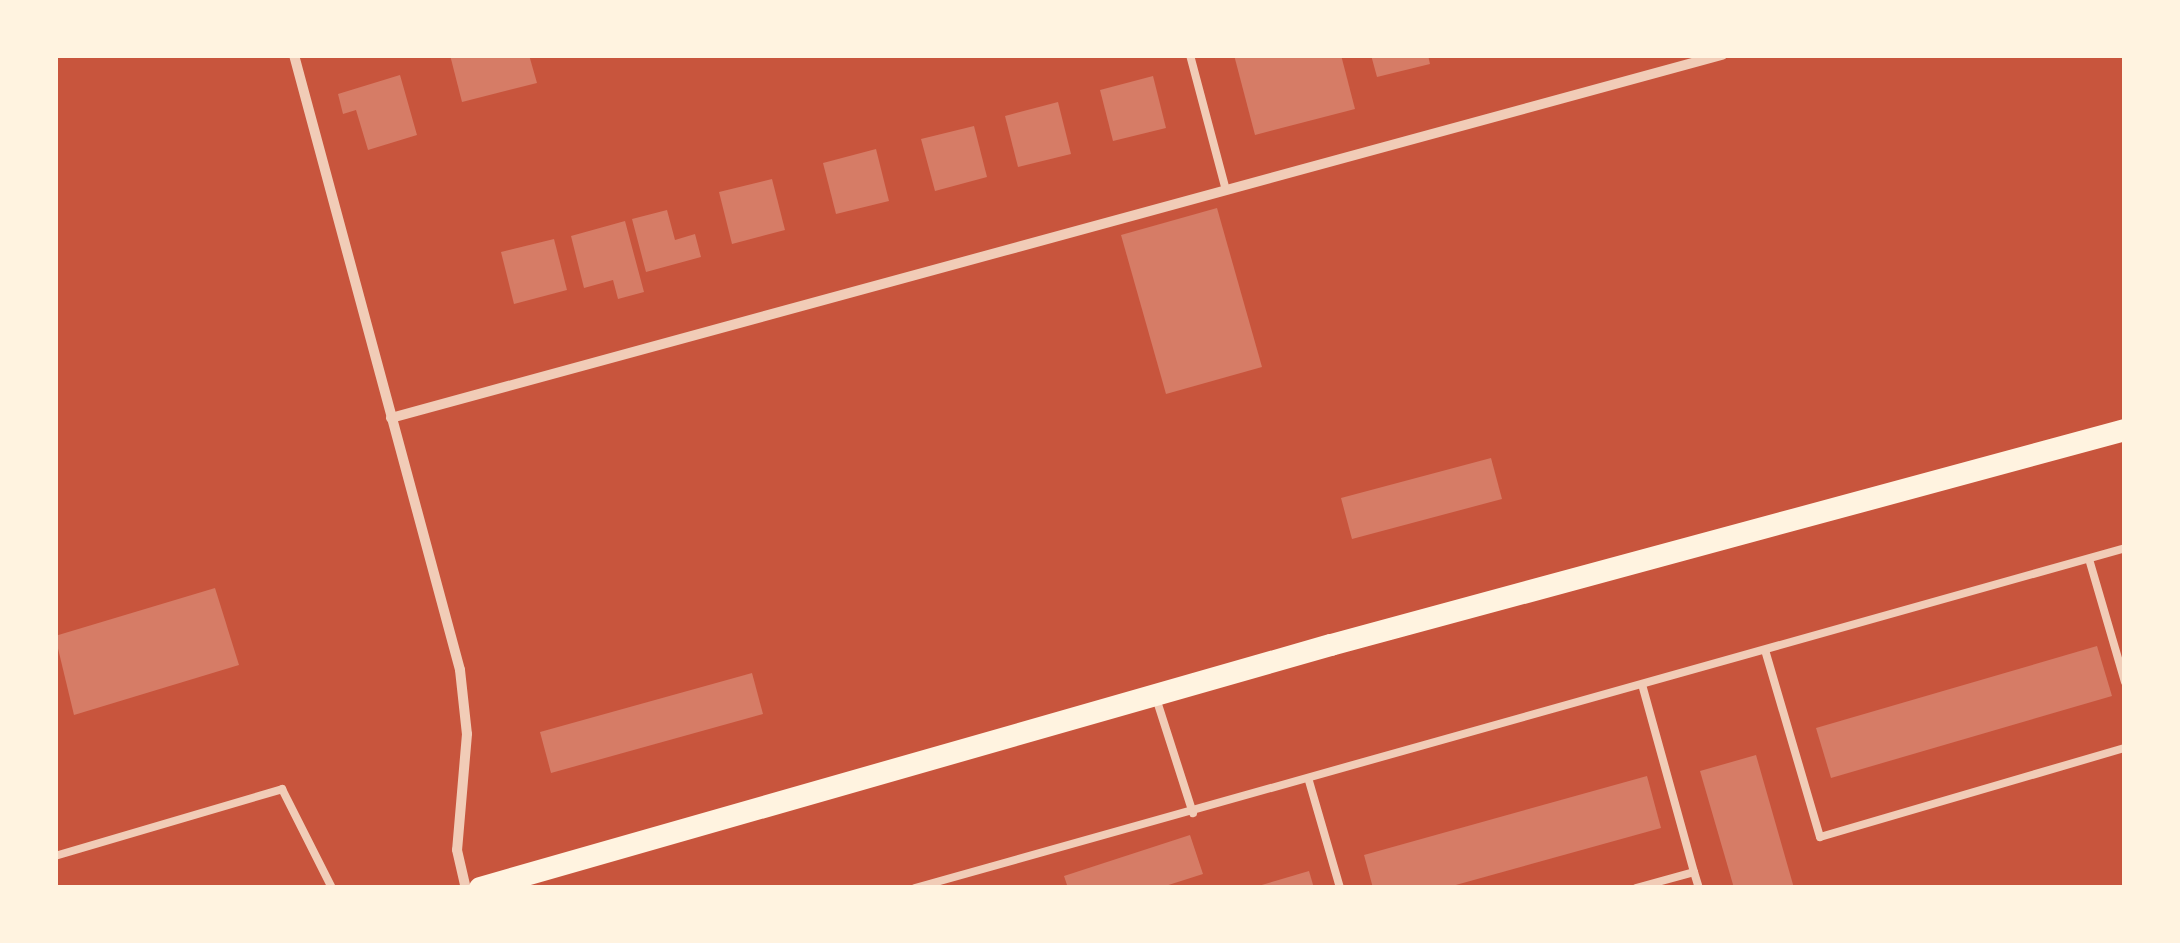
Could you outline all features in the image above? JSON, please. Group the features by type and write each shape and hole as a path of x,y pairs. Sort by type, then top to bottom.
{"main road":[{"path":"480,888 1155,695 2125,430"}],"street":[{"path":"294,55 460,670 467,734 457,850 466,888"},
{"path":"392,418 1225,187 1722,55"}],"lane":[{"path":"1190,55 1225,187"},
{"path":"915,888 1309,782 2125,548"},
{"path":"2089,559 2125,682"},
{"path":"1765,650 1820,837 2125,748"},
{"path":"1642,685 1699,888"},
{"path":"1155,695 1193,813"},
{"path":"1309,782 1340,888"},
{"path":"55,856 282,789 332,888"},
{"path":"1636,888 1694,872"}],"building":[{"path":"450,55 529,55 537,83 462,102"},
{"path":"1234,55 1341,55 1355,109 1255,135"},
{"path":"1371,55 1428,55 1430,64 1377,77"},
{"path":"400,75 417,135 368,150 356,110 343,114 338,94"},
{"path":"1153,76 1166,128 1113,141 1100,90"},
{"path":"1058,102 1071,154 1018,167 1005,116"},
{"path":"974,126 987,177 935,191 921,139"},
{"path":"876,149 889,201 836,214 823,163"},
{"path":"772,179 785,230 732,244 719,192"},
{"path":"1217,208 1262,367 1166,394 1121,235"},
{"path":"667,210 675,240 695,234 701,257 646,272 632,219"},
{"path":"625,221 644,292 618,299 613,280 584,288 571,236"},
{"path":"554,239 567,290 514,304 501,252"},
{"path":"1491,458 1502,499 1352,539 1341,498"},
{"path":"215,588 239,665 74,715 55,636"},
{"path":"2097,646 2112,696 1831,778 1816,728"},
{"path":"752,673 763,714 551,773 540,732"},
{"path":"1756,755 1794,888 1734,888 1700,771"},
{"path":"1647,776 1661,828 1445,888 1373,888 1364,855"},
{"path":"1190,835 1203,874 1159,888 1068,888 1064,876"},
{"path":"1309,871 1314,888 1255,888 1255,887"}]}
